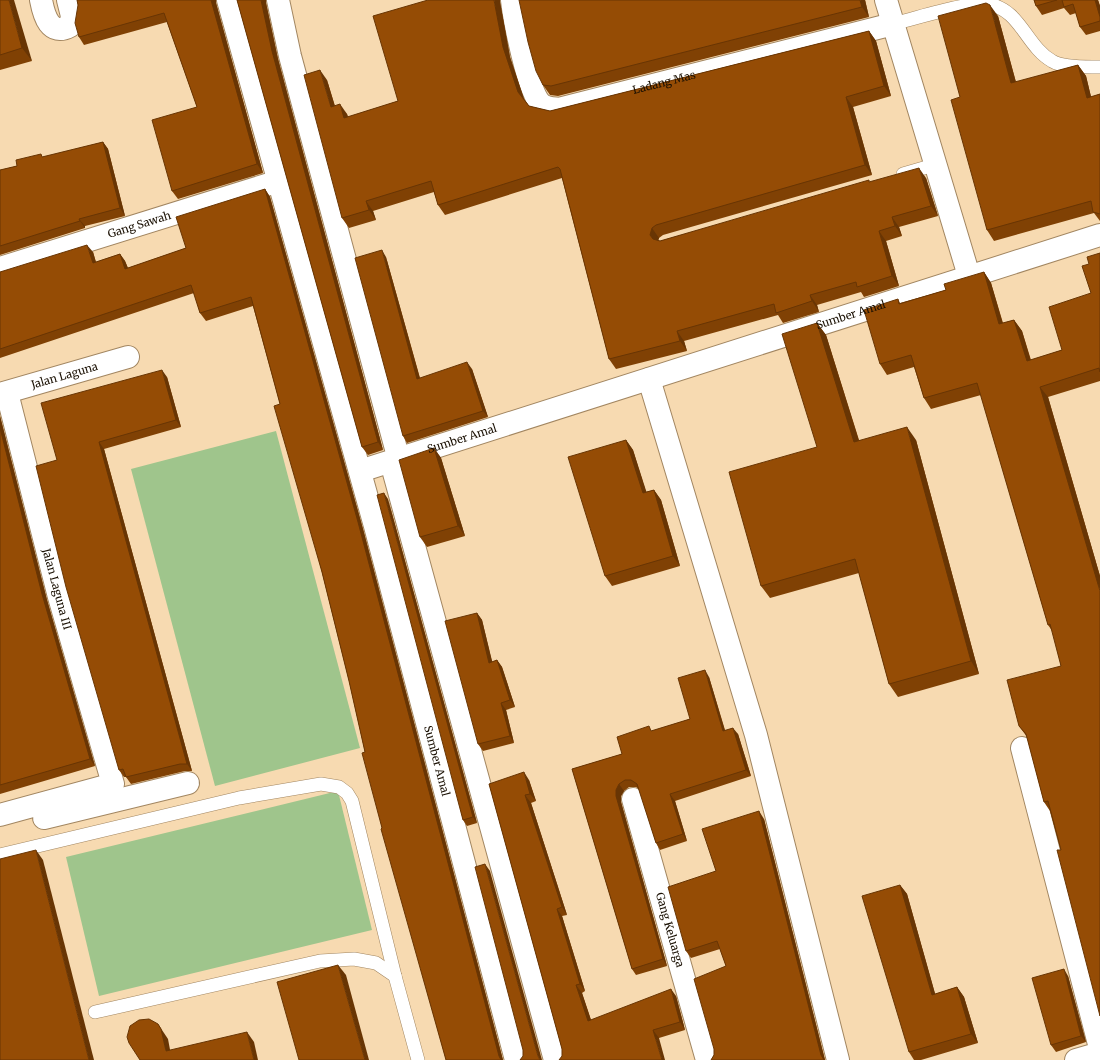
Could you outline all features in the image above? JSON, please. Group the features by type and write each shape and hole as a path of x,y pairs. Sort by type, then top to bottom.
{"street":[{"path":"41,0 48,23 54,29 60,30 70,26 72,21 68,0"},
{"path":"228,0 360,471"},
{"path":"278,0 290,56 395,461 556,1060"},
{"name":"Ladang Mas","path":"512,0 524,63 536,96 541,104 558,109 893,24"},
{"path":"886,0 934,165 969,276"},
{"name":"Gang Sawah","path":"0,268 279,181"},
{"name":"Sumber Amal","path":"516,1060 360,471 1100,235"},
{"name":"Jalan Laguna","path":"3,394 128,357"},
{"path":"649,379 756,735 838,1060"},
{"name":"Jalan Laguna III","path":"0,815 113,784 59,598 3,394"},
{"path":"1022,748 1100,1048"},
{"path":"0,829 188,782"},
{"name":"Gang Keluarga","path":"633,799 708,1060"},
{"path":"1076,1060 1100,1053"}],"lane":[{"path":"893,24 973,5 986,4 1000,7 1009,12 1039,52 1053,62 1078,66 1100,67"},
{"path":"893,177 934,165"},
{"path":"0,855 239,798 321,784 339,787 346,792 352,801 395,976 418,1060"},
{"path":"95,1012 320,961 354,959 376,963 395,976"}],"green space":[{"path":"276,431 360,748 215,786 131,469"},
{"path":"338,791 372,930 99,996 66,857"}],"building":[{"path":"0,0 9,0 22,48 0,55"},
{"path":"77,0 211,0 257,164 172,191 152,120 197,107 164,13 79,37 75,23 78,5"},
{"path":"237,0 261,0 272,51 378,442 362,447"},
{"path":"428,0 494,0 503,47 518,92 529,106 550,111 869,31 884,86 846,97 865,165 656,225 652,228 650,235 653,239 660,241 869,180 869,182 919,168 931,206 892,217 895,226 879,231 892,276 857,287 856,282 810,295 812,301 776,313 774,304 677,331 680,341 609,359 560,169 558,167 438,205 431,181 366,201 369,210 342,218 304,75 320,70 331,107 340,104 344,118 398,101 373,16"},
{"path":"519,0 860,0 862,7 551,86 543,85 536,71"},
{"path":"1034,0 1057,0 1036,6"},
{"path":"1062,0 1095,0 1100,21 1080,27 1073,4 1064,7"},
{"path":"986,3 990,5 1011,83 1078,65 1087,98 1100,94 1100,214 1093,212 1091,201 987,230 951,100 960,97 938,16"},
{"path":"103,142 120,208 79,219 80,221 0,246 0,170 17,166 16,160 41,154 42,157"},
{"path":"265,189 358,522 501,1060 446,1060 381,829 382,828 362,753 365,752 349,681 322,572 274,406 280,404 251,297 200,313 191,285 0,349 0,272 87,245 93,263 120,254 125,269 186,248 176,217"},
{"path":"382,250 417,379 467,362 483,411 403,436 355,258"},
{"path":"1100,253 1100,372 1099,368 1040,387 1100,591 1100,1016 1057,850 1061,850 1048,801 1044,802 1026,734 1019,726 1007,680 1061,666 1050,624 1048,625 977,383 924,398 911,355 880,364 864,310 898,299 899,304 946,290 944,284 984,272 999,324 1014,320 1027,361 1062,350 1049,307 1091,293 1082,266 1089,264 1087,257"},
{"path":"817,323 854,442 907,427 971,661 889,684 855,559 761,586 729,472 817,447 782,334"},
{"path":"162,370 176,420 99,442 187,764 180,764 126,777 123,769 119,770 66,587 36,466 57,460 41,403"},
{"path":"0,428 42,594 90,759 0,785"},
{"path":"626,440 643,493 654,490 673,556 605,576 568,457"},
{"path":"434,448 458,526 420,537 399,460"},
{"path":"384,493 473,817 463,820 377,495"},
{"path":"477,613 489,663 497,660 510,700 501,703 510,736 478,744 445,621"},
{"path":"705,670 723,731 733,728 746,770 670,794 683,834 656,843 637,784 631,780 625,780 619,784 616,790 616,796 663,959 632,969 572,769 622,754 617,737 649,726 651,731 690,719 678,678"},
{"path":"524,772 530,794 525,795 562,907 557,909 580,984 576,985 588,1021 671,989 680,1022 653,1030 662,1060 559,1060 562,1056 562,1049 489,784"},
{"path":"759,811 821,1055 824,1060 711,1060 714,1055 714,1049 694,979 726,966 717,941 686,951 668,887 716,871 702,829"},
{"path":"36,850 89,1060 0,1060 0,859"},
{"path":"485,864 540,1060 520,1060 523,1056 523,1050 475,867"},
{"path":"900,885 932,995 957,987 971,1034 909,1052 862,896"},
{"path":"338,965 365,1060 299,1060 277,982"},
{"path":"1064,969 1081,1036 1051,1045 1032,978"},
{"path":"149,1019 158,1024 161,1029 166,1051 247,1032 254,1060 140,1060 129,1043 127,1037 130,1026 139,1020"}]}
